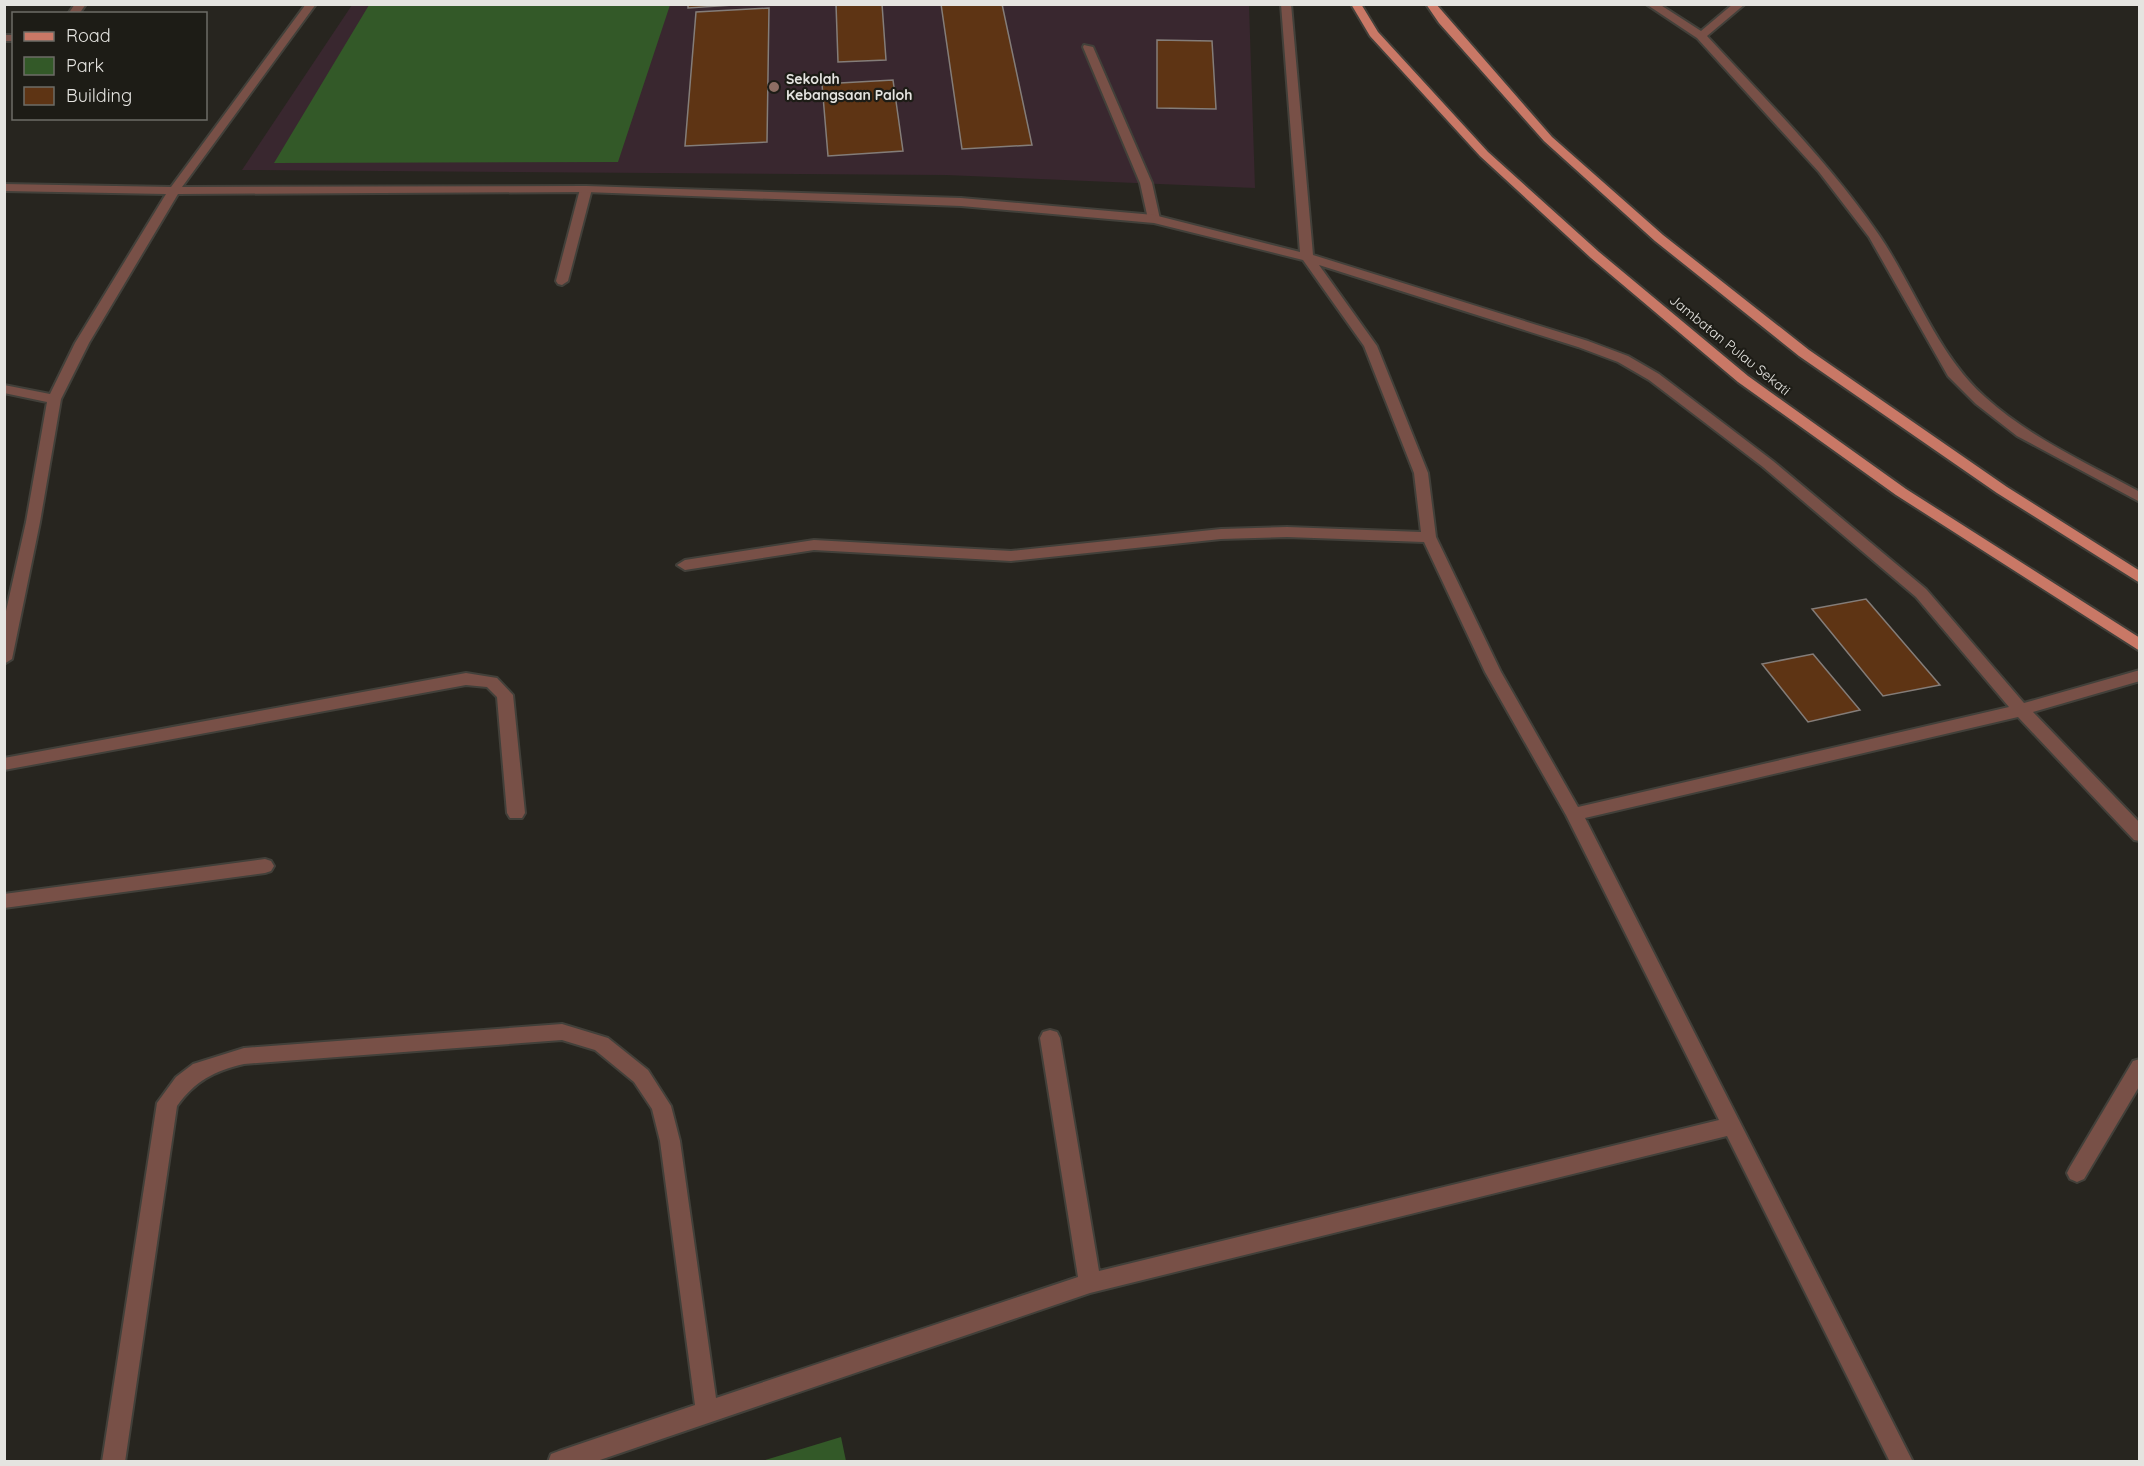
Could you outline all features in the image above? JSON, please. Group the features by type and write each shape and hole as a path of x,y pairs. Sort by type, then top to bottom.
{"main road":[{"name":"Jambatan Pulau Sekati","path":"1356,4 1374,34 1484,153 1595,255 1743,379 1901,492 2139,646"},
{"path":"1431,4 1443,21 1548,139 1659,238 1804,353 2002,490 2139,578"}],"street":[{"path":"4,659 33,522 54,399 82,343 176,189 311,4"},
{"path":"1286,4 1307,257 1370,346 1421,473 1429,537 1493,672 1574,814 1902,1461"},
{"path":"1651,4 1701,36 1823,170 1874,236 1953,373 1981,401 2022,433 2139,498"},
{"path":"1701,36 1740,4"},
{"path":"1088,47 1146,183 1154,219"},
{"path":"4,187 247,192 586,189 961,202 1154,219 1307,257 1583,344 1623,359 1654,377 1768,464 1921,593 2021,710 2139,835"},
{"path":"562,281 586,189"},
{"path":"4,389 54,399"},
{"path":"685,565 814,545 1011,556 1221,534 1287,532 1429,537"},
{"path":"1574,814 2021,710 2139,675"},
{"path":"4,764 466,679 491,682 505,695 516,813"},
{"path":"4,901 265,866"},
{"path":"113,1461 167,1103 182,1081 212,1063 244,1056 562,1032 601,1044 642,1076 661,1106 670,1142 706,1414"},
{"path":"1050,1038 1090,1283"},
{"path":"2077,1173 2139,1067"},
{"path":"559,1461 706,1414 1090,1283 1731,1126"}],"shaded area":[{"name":"Sekolah Kebangsaan Paloh","path":"352,5 1249,5 1255,188 946,175 242,170"}],"green space":[{"path":"369,5 670,5 618,162 274,163"},
{"path":"841,1437 846,1461 762,1461"}],"building":[{"path":"688,4 749,4 688,8"},
{"path":"836,4 882,4 886,60 838,62"},
{"path":"941,4 1002,4 1032,145 962,149"},
{"path":"769,8 767,142 685,146 696,12"},
{"path":"1157,40 1212,41 1216,109 1157,108"},
{"path":"893,80 903,151 828,156 822,84"},
{"path":"1866,599 1940,685 1883,696 1812,609"},
{"path":"1813,654 1860,710 1808,722 1762,664"}],"place":[{"name":"Sekolah Kebangsaan Paloh","path":"774,87"}]}
